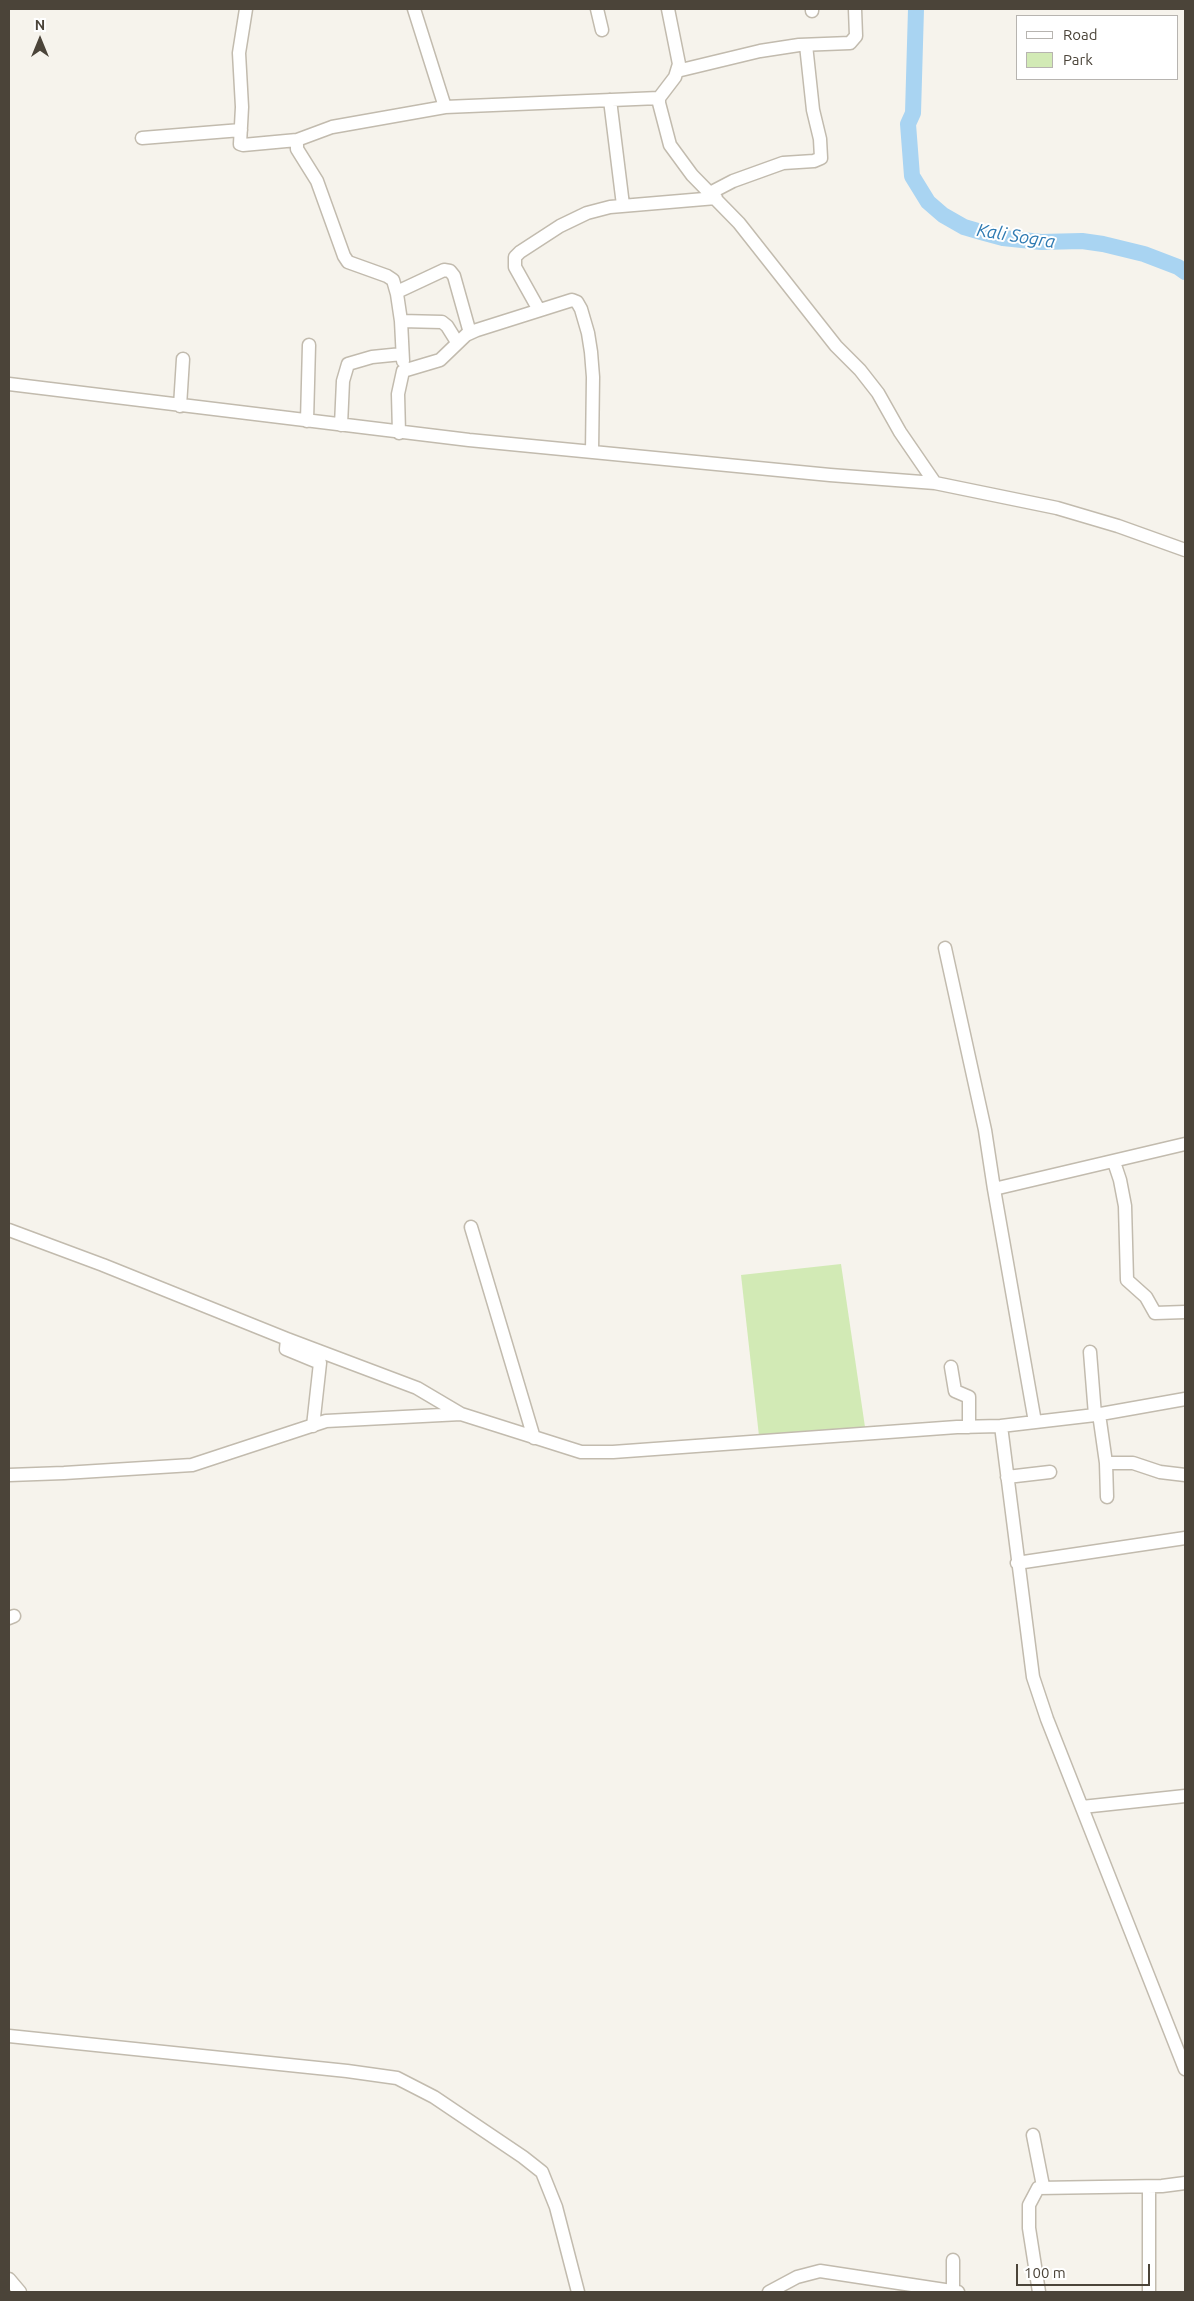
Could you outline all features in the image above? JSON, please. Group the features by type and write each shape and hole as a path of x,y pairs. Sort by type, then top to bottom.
{"street":[{"path":"246,9 240,53 242,107 239,141 243,146 297,140 332,127 445,107 659,98"},
{"path":"415,9 445,107"},
{"path":"597,9 602,30"},
{"path":"668,9 679,55 678,71 672,83 659,98 660,112 670,145 692,175 739,223 836,346 860,370 878,393 919,462 935,483"},
{"path":"678,71 760,51 806,45 853,42 856,36 855,9"},
{"path":"539,310 516,267 517,255 560,226 588,214 623,205 713,196 733,181 783,163 814,161 821,158 820,139 813,110 806,45"},
{"path":"610,100 623,205"},
{"path":"142,138 241,130"},
{"path":"297,140 297,149 317,182 344,256 353,265 390,278 397,292 401,321 403,371 398,394 400,433"},
{"path":"397,292 444,270 450,270 470,333"},
{"path":"403,371 440,360 470,333 570,300 577,302 588,333 592,369 592,452"},
{"path":"401,321 442,322 458,342"},
{"path":"307,421 309,345"},
{"path":"341,425 343,381 348,364 372,357 402,354"},
{"path":"180,406 183,359"},
{"path":"9,384 400,433 821,475 935,483 1056,508 1118,526 1185,550"},
{"path":"912,481 918,470 919,462"},
{"path":"944,948 985,1130 1035,1422"},
{"path":"994,1189 1185,1144"},
{"path":"1114,1162 1120,1180 1124,1206 1127,1280 1146,1297 1155,1313 1185,1312"},
{"path":"471,1227 534,1438"},
{"path":"9,1230 418,1388 461,1414 573,1451 588,1453 996,1426 1097,1414 1185,1399"},
{"path":"288,1339 286,1349 320,1363 313,1426"},
{"path":"1090,1352 1097,1414 1106,1464 1108,1497"},
{"path":"951,1367 955,1391 969,1397 972,1427"},
{"path":"9,1475 192,1465 340,1419 461,1414"},
{"path":"996,1426 1007,1477 1033,1678 1047,1719 1185,2069"},
{"path":"1106,1464 1133,1464 1160,1472 1185,1476"},
{"path":"1007,1477 1050,1472"},
{"path":"1017,1563 1185,1538"},
{"path":"1082,1807 1185,1796"},
{"path":"9,2036 347,2070 396,2078 434,2097 523,2156 542,2172 556,2206 578,2292"},
{"path":"1033,2135 1043,2186"},
{"path":"1040,2292 1029,2228 1029,2206 1035,2190 1043,2186 1149,2187 1185,2183"},
{"path":"1149,2187 1149,2292"},
{"path":"769,2292 797,2277 816,2271 896,2287 956,2292 953,2260"},
{"path":"9,2279 20,2292"}],"green space":[{"path":"841,1264 865,1427 759,1436 741,1275"}],"waterway":[{"name":"Kali Sogra","path":"916,9 913,113 908,124 912,176 928,202 943,215 964,227 1003,238 1041,242 1082,241 1103,244 1144,254 1178,267 1185,272"}]}
